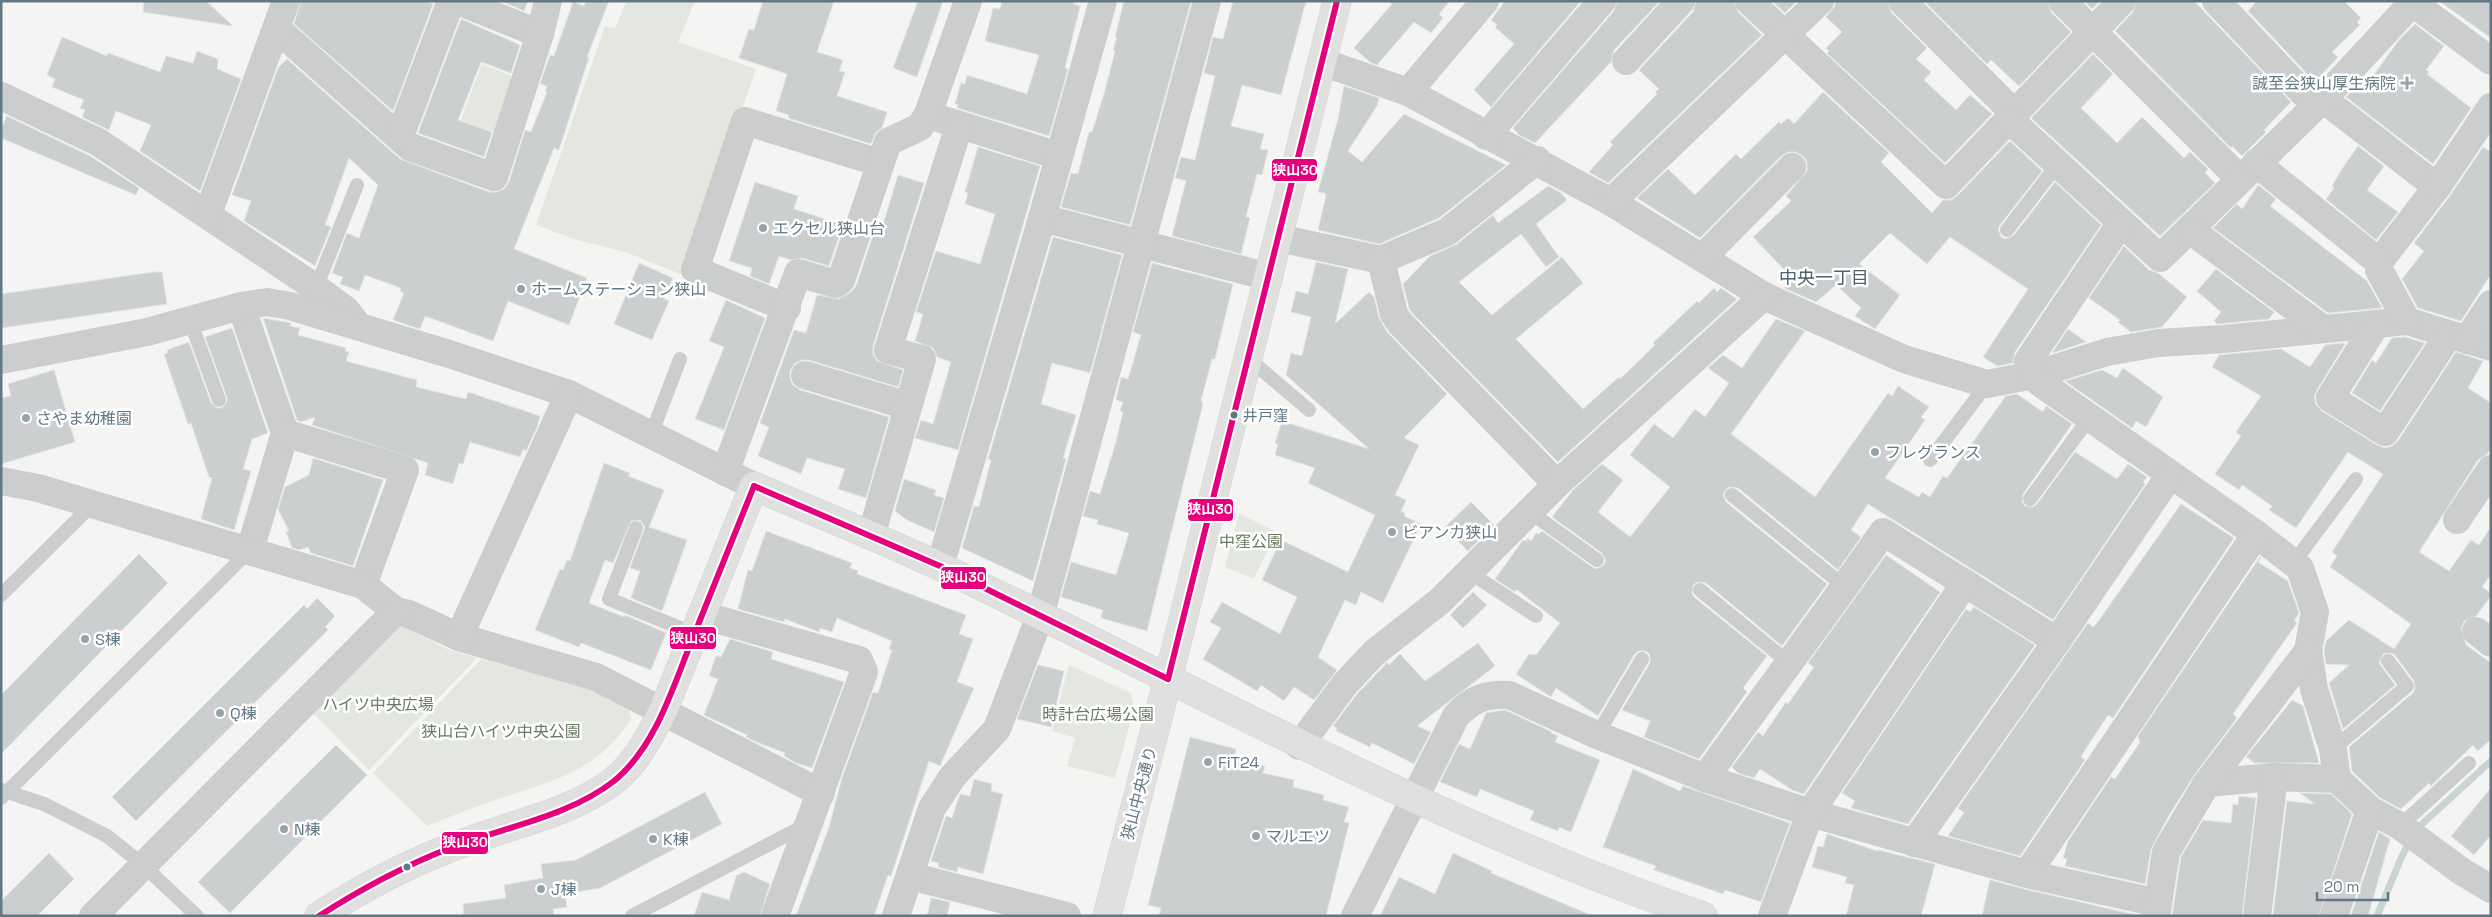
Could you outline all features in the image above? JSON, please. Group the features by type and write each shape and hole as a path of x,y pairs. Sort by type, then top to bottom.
{"street":[{"path":"208,214 286,1"},
{"path":"400,136 451,1"},
{"path":"458,1 540,34"},
{"path":"277,29 400,136 410,147 494,177 540,34 548,1"},
{"path":"725,472 798,273 836,284 841,280 888,142 920,127 928,114 968,1"},
{"path":"940,566 1060,156 1103,1"},
{"path":"896,916 932,808 953,776 997,729 1040,616 1207,1"},
{"name":"狭山中央通り","path":"1107,916 1249,359 1337,1"},
{"path":"1408,92 1485,1"},
{"path":"1486,136 1602,1"},
{"path":"1626,61 1681,1"},
{"path":"1749,1 1946,185 2122,1"},
{"path":"1611,202 1820,1"},
{"path":"1902,1 2058,164 2160,258 2319,103 2414,2 2491,61"},
{"path":"2062,1 2093,32 2248,171 2379,262"},
{"path":"2216,1 2319,103 2437,187"},
{"path":"1322,62 1408,92 1486,136 1537,160 1611,202 1764,296 1904,359 1987,384 2034,375 2106,352 2158,343 2224,339 2407,321 2469,341"},
{"path":"1,96 98,142 316,288 346,310 357,326"},
{"path":"2407,321 2380,270 2379,262 2437,187 2491,107"},
{"path":"928,114 959,126 1060,156"},
{"path":"786,308 695,270 745,121 880,163"},
{"path":"871,536 922,360 888,350 959,126"},
{"path":"1278,238 1381,260 1447,232 1537,160"},
{"path":"1702,258 1792,167"},
{"path":"1042,218 1269,277"},
{"path":"2121,223 2028,361 2034,375 2040,382 2256,534 2300,568 2315,612 2308,651 2314,690 2333,749 2337,779 2370,810 2400,826 2491,889"},
{"path":"2190,230 2323,329"},
{"path":"1381,260 1394,314 1400,323 1557,484"},
{"path":"1299,746 1345,684 1374,653 1440,601 1557,484 1764,296"},
{"path":"1,360 147,332 241,306 267,302 290,306 449,354 569,394 754,486 940,566 1299,746 1414,800 1504,840 1588,874 1703,916"},
{"path":"2376,324 2330,398 2385,432 2469,341 2491,304"},
{"path":"241,306 285,433 250,550"},
{"path":"805,375 908,406"},
{"path":"459,637 569,394"},
{"path":"285,433 405,470 363,585"},
{"path":"2457,520 2491,469"},
{"path":"1914,842 2057,641 2170,474"},
{"path":"1,481 38,488 363,585 396,611 409,614 459,637 596,677 821,793"},
{"path":"319,916 390,875 467,841 586,799 614,781 643,746 663,711 754,486"},
{"path":"1705,778 1883,532 2057,641"},
{"path":"2027,874 2256,534"},
{"path":"1772,916 1810,812 1965,583"},
{"path":"93,916 396,611"},
{"path":"698,624 859,660 864,672 775,916"},
{"path":"1355,916 1456,716 1464,707 1481,696 1509,695 1597,735 1705,778 1810,812 2157,910 2166,852 2207,783 2308,651"},
{"path":"2207,783 2274,777 2337,779"},
{"path":"2257,916 2274,777"},
{"path":"2334,916 2370,810"},
{"path":"910,876 1067,916"}],"lane":[{"path":"2008,230 2058,164"},
{"path":"316,288 357,185"},
{"path":"190,320 219,400"},
{"path":"651,435 680,359"},
{"path":"1249,359 1309,410"},
{"path":"1930,460 1987,384"},
{"path":"2030,499 2090,417"},
{"path":"2294,562 2356,478"},
{"path":"1732,495 1845,587"},
{"path":"1,595 92,505"},
{"path":"1530,512 1598,560"},
{"path":"636,528 609,599 698,624"},
{"path":"3,793 250,550"},
{"path":"1469,572 1536,616"},
{"path":"1700,590 1788,662"},
{"path":"1597,735 1642,660"},
{"path":"2333,749 2407,686 2388,661"},
{"path":"2400,826 2469,764"},
{"path":"3,793 44,804 107,836 197,916"},
{"path":"632,916 808,824"}],"green space":[{"path":"627,1 695,1 678,42 756,69 683,275 625,252 577,240 536,225 605,26 615,28"},
{"path":"482,64 517,78 497,133 461,120"},
{"name":"中窪公園","path":"1239,513 1276,532 1254,579 1225,567"},
{"name":"ハイツ中央広場","path":"403,626 449,650 477,658 369,770 313,713 398,628"},
{"name":"狭山台ハイツ中央公園","path":"481,659 591,689 628,706 631,719 617,738 602,753 568,774 427,826 373,773"},
{"name":"時計台広場公園","path":"1069,665 1131,693 1134,709 1115,778 1067,766 1075,738 1052,731"}],"building":[{"path":"144,1 206,1 233,26 143,12"},
{"path":"301,1 425,1 433,4 393,111 294,24"},
{"path":"501,1 528,1 524,11"},
{"path":"586,1 609,1 587,57 589,57 559,150 554,148 514,249 587,278 569,325 508,301 493,341 425,316 420,329 393,320 404,293 400,291 401,288 365,275 359,291 340,284 343,277 332,273 347,233 359,238 378,185 349,158 325,225 331,227 315,266 244,221 251,201 232,195 278,68 287,59 400,159 489,192 504,189 509,182 525,130 531,132 547,92 545,91 547,86 540,84 550,55 554,56 573,2 584,6"},
{"path":"763,1 834,1 817,52 843,60 839,71 845,72 837,96 887,112 882,128 876,132 871,144 788,118 789,115 776,111 787,74 739,58 749,29 754,30"},
{"path":"918,1 943,1 917,77 893,68"},
{"path":"1002,1 1074,1 1073,4 1080,6 1065,68 1068,69 1049,136 957,108 958,104 955,104 961,83 965,84 967,75 1027,94 1039,55 985,41 993,8 1000,9"},
{"path":"1124,1 1191,1 1130,225 1061,207 1071,173 1078,174 1089,132 1092,132 1104,94 1115,51 1113,50 1117,37 1115,37"},
{"path":"1233,1 1306,1 1281,95 1242,85 1231,126 1264,134 1260,149 1268,150 1262,175 1257,174 1246,217 1250,218 1241,254 1172,236 1186,181 1175,178 1181,157 1195,160 1215,76 1204,73 1213,37 1223,39"},
{"path":"1389,1 1450,1 1439,14 1443,18 1431,33 1414,22 1377,65 1371,63 1354,48 1392,4"},
{"path":"1505,1 1581,1 1491,107 1474,90 1514,44 1495,27 1497,25 1491,20"},
{"path":"1617,1 1660,1 1614,50 1611,62 1535,143 1519,135 1513,128 1614,11"},
{"path":"1696,1 1734,1 1738,12 1762,35 1608,183 1589,172 1613,145 1610,142 1657,94 1655,92 1659,89 1639,70 1693,12"},
{"path":"1772,1 1797,1 1785,13"},
{"path":"1835,1 1887,1 1891,12 1927,48 1916,59 1931,72 1924,80 1956,110 1970,95 1992,114 1945,163 1827,53 1829,51 1826,48 1842,32 1826,17 1835,6"},
{"path":"1924,1 2047,1 2051,12 2071,32 2019,86 1991,60 1987,64"},
{"path":"2084,1 2100,1 2092,9"},
{"path":"2137,1 2194,1 2291,102 2264,130 2266,132 2242,156 2232,146 2231,148 2115,31 2133,12"},
{"path":"2257,1 2344,1 2361,18 2357,22 2360,25 2332,52 2338,57 2315,82 2248,11"},
{"path":"2439,1 2491,1 2491,38"},
{"path":"461,19 520,45 511,73 481,62 458,120 492,132 484,157 418,133"},
{"path":"2415,24 2444,46 2426,70 2429,72 2427,74 2471,108 2433,164 2346,97 2357,86 2363,90 2399,40"},
{"path":"62,37 107,56 108,53 160,72 166,56 193,63 197,51 218,59 217,69 241,79 200,191 140,151 151,125 116,111 109,130 82,117 85,110 80,108 84,100 52,87 55,79 47,75"},
{"path":"2093,54 2113,74 2081,108 2117,143 2142,117 2184,158 2190,152 2208,169 2205,173 2215,183 2160,236 2031,118"},
{"path":"1344,86 1379,98 1377,106 1348,151 1362,162 1404,114 1506,165 1439,218 1379,244 1318,230 1326,196 1325,193 1318,192 1338,119"},
{"path":"1823,92 1889,153 1881,162 1932,213 1943,200 1951,200 1957,196 2010,141 2042,171 2000,225 1998,229 2001,237 2006,239 2014,235 2055,182 2101,225 2015,352 2013,363 1997,366 1983,357 2028,289 1950,237 1927,264 1890,233 1859,264 1900,295 1875,329 1855,316 1861,308 1836,285 1816,302 1786,289 1784,287 1793,279 1753,237 1791,201 1786,196 1807,171 1807,162 1803,156 1796,152 1788,152 1781,156 1700,238 1637,198 1668,169 1695,195 1736,154 1741,159 1779,122 1781,124 1788,118 1794,124"},
{"path":"7,116 90,156 139,188 136,195 1,138 1,129"},
{"path":"2358,146 2384,166 2367,190 2398,212 2376,240 2326,199 2334,188 2332,186 2342,169"},
{"path":"978,147 1040,166 958,450 915,438 921,420 933,424 951,362 937,357 933,348 915,341 923,314 916,312 936,251 980,264 995,214 965,204 968,193 965,192"},
{"path":"2483,147 2491,152 2491,274 2461,321 2418,308 2402,279 2424,251 2414,243 2449,197"},
{"path":"898,175 924,183 873,346 873,354 877,361 903,370 898,387 809,360 795,363 790,371 790,379 793,385 800,390 889,417 866,498 838,489 845,469 807,458 801,474 758,456 769,427 760,423 794,330 806,333 817,295 839,299 851,292 856,286 873,235 877,236 880,227 882,228"},
{"name":"エクセル狭山台","path":"755,182 798,196 794,209 843,225 829,266 802,258 791,260 779,256 769,284 750,276 752,268 729,261"},
{"path":"2258,185 2276,199 2270,206 2367,281 2382,308 2328,313 2213,228 2237,204 2242,209"},
{"path":"1548,186 1561,193 1567,200 1536,224 1559,257 1546,267 1521,234 1459,282 1492,315 1562,257 1583,283 1516,339 1583,409 1619,377 1620,379 1655,345 1653,343 1697,301 1699,303 1714,288 1717,292 1721,288 1737,299 1558,462 1412,313 1403,284 1430,256 1457,244 1493,215 1498,223"},
{"path":"1053,237 1122,255 1090,373 1052,363 1041,404 1076,415 1063,458 1066,459 1033,581 962,548 974,506 979,507 991,460 988,459"},
{"path":"2124,246 2149,270 2158,273 2187,297 2162,327 2131,332 2118,322 2120,320 2089,298"},
{"path":"1316,262 1348,269 1335,324 1369,292 1374,297 1379,318 1387,332 1447,394 1404,438 1419,445 1395,495 1406,500 1401,511 1405,513 1404,516 1421,524 1383,603 1361,592 1356,605 1345,600 1318,657 1337,670 1314,700 1294,687 1284,701 1261,685 1257,691 1203,659 1221,628 1210,622 1222,602 1280,634 1297,597 1262,580 1281,540 1348,572 1375,515 1308,483 1315,468 1275,455 1278,444 1275,443 1282,421 1369,449 1286,375 1291,353 1302,356 1311,317 1291,312 1296,291 1308,294"},
{"path":"639,263 673,278 664,299 669,301 652,340 614,324"},
{"path":"1152,263 1233,284 1215,359 1212,359 1201,401 1203,404 1147,631 1101,618 1103,610 1061,597 1071,562 1116,575 1129,533 1097,524 1098,520 1083,516 1090,491 1100,494 1116,442 1123,412 1120,411 1123,402 1116,400 1121,377 1128,379 1141,335 1133,332"},
{"path":"2216,269 2274,312 2269,319 2217,324 2214,321 2221,312 2197,291"},
{"path":"162,272 167,304 1,328 1,294"},
{"path":"726,300 765,318 724,430 695,419 724,347 709,341"},
{"path":"263,318 291,323 290,326 300,328 298,335 346,348 345,351 349,352 346,361 417,380 416,387 466,399 468,392 540,416 537,427 526,451 523,449 520,457 470,442 463,464 459,463 453,484 425,475 428,463 312,425 315,417 301,422 297,420"},
{"path":"1776,319 1805,331 1731,434 1815,497 1888,393 1892,396 1898,386 1929,407 1921,417 1925,420 1885,478 1919,497 1922,492 1930,497 1943,476 1947,478 2006,396 2017,394 2043,412 2046,406 2072,424 2023,494 2022,502 2025,506 2033,507 2037,504 2075,452 2117,479 2128,464 2147,477 2143,482 2145,484 2053,620 1868,504 1851,530 1861,537 1838,570 1738,488 1728,487 1723,494 1726,502 1827,584 1782,646 1706,583 1697,582 1693,585 1692,593 1694,597 1767,656 1743,688 1747,692 1699,759 1644,737 1650,721 1622,710 1650,663 1650,655 1646,651 1638,651 1634,655 1598,716 1556,688 1551,697 1516,674 1529,654 1536,655 1560,623 1516,589 1515,592 1495,579 1523,540 1526,541 1528,538 1531,541 1536,533 1539,534 1542,531 1592,567 1597,569 1604,565 1606,560 1602,553 1552,517 1573,490 1602,464 1623,480 1598,512 1630,537 1670,487 1630,455 1654,424 1673,438 1695,409 1705,417 1729,383 1708,368 1723,355 1742,368"},
{"path":"232,328 268,433 252,439 243,469 251,471 234,530 201,519 212,478 209,477 191,423 188,424 164,354 168,353 167,350 189,342 211,403 217,408 222,408 227,402 227,397 205,337"},
{"path":"2068,329 2086,342 2052,353"},
{"path":"2405,337 2425,343 2380,411 2352,393 2372,360 2376,363 2392,338"},
{"path":"2345,344 2317,390 2314,397 2316,405 2322,411 2377,445 2385,448 2392,446 2398,441 2456,352 2483,361 2468,388 2491,403 2491,448 2487,454 2478,460 2419,552 2449,571 2471,540 2479,545 2491,527 2491,574 2482,587 2491,593 2491,596 2476,616 2464,621 2461,629 2466,645 2491,663 2491,739 2478,751 2473,745 2431,786 2429,783 2401,809 2379,797 2352,771 2349,747 2413,693 2415,689 2414,681 2395,655 2391,653 2383,654 2379,663 2395,685 2343,729 2329,683 2349,665 2326,664 2324,651 2326,641 2349,620 2394,649 2411,624 2330,567 2337,556 2332,552 2383,474 2348,452 2296,528 2269,510 2272,506 2242,485 2239,490 2215,474 2241,436 2236,432 2261,396 2212,367 2219,355 2281,349 2310,367 2325,345"},
{"path":"2123,368 2163,397 2146,427 2136,421 2132,428 2065,381 2102,370 2117,378"},
{"path":"54,370 75,442 1,464 1,398 11,396 8,384"},
{"path":"313,458 383,480 353,566 311,553 308,547 300,550 292,548 286,532 289,531 278,509 285,487 309,475"},
{"path":"604,463 630,473 628,476 664,490 649,527 687,540 662,611 631,598 640,571 630,568 645,527 640,520 631,521 613,563 605,560 589,603 624,617 625,615 666,633 651,670 581,643 579,647 535,630 560,569 563,570 567,560 570,561"},
{"path":"904,479 936,490 934,495 944,498 934,532 907,520 895,511"},
{"path":"1471,502 1494,525 1468,551 1445,527"},
{"path":"2181,504 2234,538 2113,718 2108,715 2083,753 2081,757 2085,760 2020,856 1948,836 1964,813 1958,808 2088,623 2093,627 2097,623"},
{"path":"766,531 852,563 850,568 858,571 857,574 966,615 959,634 973,639 957,682 974,688 940,766 929,761 891,876 888,875 874,916 796,916 829,827 842,778 873,692 878,693 892,650 889,649 892,641 837,618 832,632 820,628 819,632 785,619 784,622 738,609 748,570 752,571"},
{"name":"S棟","path":"139,554 168,583 1,754 1,695"},
{"path":"1886,555 1940,592 1804,794 1792,790 1760,769 1754,778 1738,773 1732,767 1758,732 1763,736 1786,702 1788,704 1814,667 1808,663"},
{"path":"2260,557 2258,562 2288,581 2299,613 2294,621 2297,623 2233,714 2237,718 2195,774 2168,817 2151,849 2145,884 2065,866 2067,859 2063,858 2068,841 2111,777 2115,779 2140,742 2138,736"},
{"path":"1473,592 1487,605 1463,628 1450,615"},
{"name":"Q棟","path":"317,598 335,616 325,627 328,630 136,821 112,797 304,605 307,609"},
{"path":"1974,607 2035,645 1908,824 1851,808 1855,801 1842,793 1966,609 1970,612"},
{"path":"730,639 773,652 771,659 844,682 812,768 796,763 784,756 785,753 746,737 747,735 704,715 718,679 709,676 716,656 721,657"},
{"path":"1478,643 1495,666 1417,726 1431,732 1414,764 1372,743 1370,747 1336,731 1337,728 1333,726 1357,694 1387,662 1389,665 1400,654 1425,681"},
{"path":"1038,665 1064,671 1051,727 1017,719"},
{"path":"2292,700 2303,706 2319,763 2255,763 2246,757"},
{"path":"1505,710 1552,732 1558,736 1555,742 1600,760 1571,832 1559,827 1558,831 1530,820 1534,811 1480,789 1477,797 1440,782 1459,744 1470,749 1486,713"},
{"name":"マルエツ","path":"1190,737 1236,749 1234,758 1265,766 1263,773 1294,780 1293,787 1324,795 1323,800 1349,807 1344,822 1349,823 1326,916 1159,916 1161,908 1148,905"},
{"name":"N棟","path":"336,745 367,775 230,913 198,882"},
{"path":"1633,769 1680,791 1683,786 1790,823 1761,902 1725,890 1723,894 1654,870 1656,866 1603,847"},
{"path":"974,779 992,784 991,791 1003,794 983,874 958,867 957,872 938,867 939,863 931,861 946,816 952,818 960,794 970,796"},
{"path":"2491,788 2491,835 2474,855 2451,836"},
{"path":"705,792 722,824 600,888 565,894 567,907 553,909 554,916 464,916 463,904 506,898 504,885 543,878 541,864 576,860"},
{"path":"2300,793 2331,794 2352,814 2319,916 2273,916 2287,801 2315,804"},
{"path":"2239,796 2256,798 2242,916 2172,916 2181,857 2203,820 2231,823 2233,804 2238,805"},
{"path":"2379,832 2390,839 2368,916 2351,916"},
{"path":"1827,834 1877,851 1935,864 1921,916 1846,916 1854,885 1845,883 1847,877 1812,867 1818,846 1823,847"},
{"path":"49,853 74,879 37,916 1,916 1,901"},
{"path":"1453,853 1492,871 1491,873 1593,916 1380,916 1399,877 1435,894"},
{"path":"744,872 770,884 760,916 694,916 702,892 729,900 736,876"},
{"path":"1990,880 2024,889 2141,916 1982,916"},
{"path":"931,898 950,902 947,916 927,916"}],"waterway":[{"path":"2417,831 2422,824 2491,761"},
{"path":"2377,916 2402,856 2411,840"}],"transit line":[{"name":"狭山30","path":"1168,679 1337,1"},
{"name":"狭山30","path":"754,486 940,566 1168,679"},
{"name":"狭山30","path":"319,916 416,862 450,848 577,804 614,781 642,749 664,711 754,486"}],"place":[{"name":"誠至会狭山厚生病院","path":"2407,83"},
{"name":"エクセル狭山台","path":"763,228"},
{"name":"ホームステーション狭山","path":"521,289"},
{"name":"井戸窪","path":"1234,415"},
{"name":"さやま幼稚園","path":"26,418"},
{"name":"フレグランス","path":"1875,452"},
{"name":"ビアンカ狭山","path":"1392,532"},
{"name":"S棟","path":"85,639"},
{"name":"Q棟","path":"220,713"},
{"name":"FiT24","path":"1208,762"},
{"name":"N棟","path":"284,829"},
{"name":"マルエツ","path":"1256,836"},
{"name":"K棟","path":"653,839"},
{"name":"J棟","path":"541,889"}],"district":[{"name":"中央一丁目","path":"1824,277"}]}
